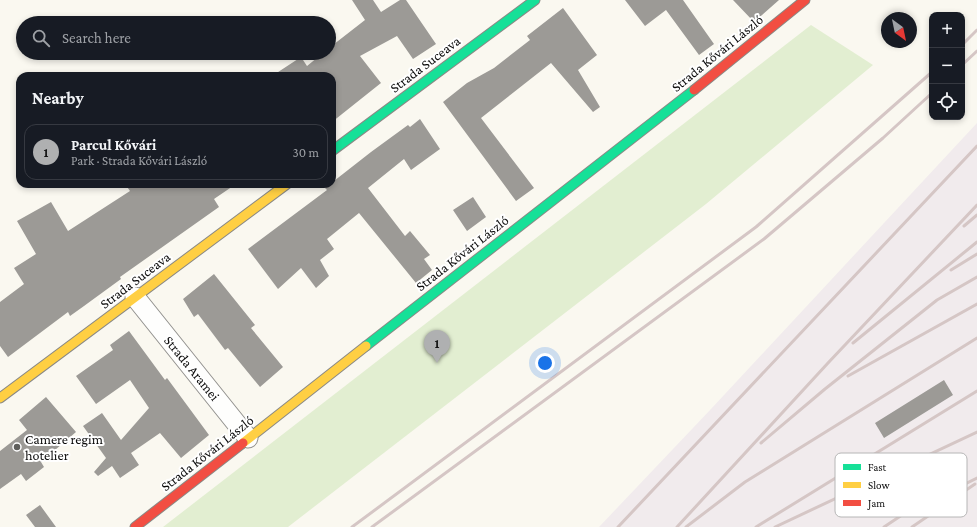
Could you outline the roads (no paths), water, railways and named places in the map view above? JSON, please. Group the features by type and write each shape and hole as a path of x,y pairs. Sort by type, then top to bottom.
{"street":[{"name":"Strada Suceava","path":"336,148 535,0"},
{"name":"Strada Kővári László","path":"135,527 702,84 805,0"},
{"name":"Strada Suceava","path":"0,398 282,188"},
{"name":"Strada Aramei","path":"135,297 248,438"}],"railway":[{"path":"965,42 977,30"},
{"path":"965,62 977,51"},
{"path":"352,527 756,227 929,75"},
{"path":"372,527 764,239 883,138 929,96"},
{"path":"618,527 977,146"},
{"path":"677,527 828,363 977,205"},
{"path":"964,226 977,215"},
{"path":"853,343 977,242"},
{"path":"951,270 977,254"},
{"path":"761,443 825,389 937,300 977,277"},
{"path":"848,376 977,304"},
{"path":"686,527 745,482 977,338"},
{"path":"876,453 977,391"},
{"path":"932,453 977,432"},
{"path":"756,527 835,478"},
{"path":"967,483 977,478"},
{"path":"967,489 975,484"},
{"path":"775,527 835,499"},
{"path":"884,527 899,517"},
{"path":"912,527 927,517"}],"place":[{"name":"Parcul Kővári","path":"437,363"},
{"name":"Camere regim hotelier","path":"17,447"}]}
